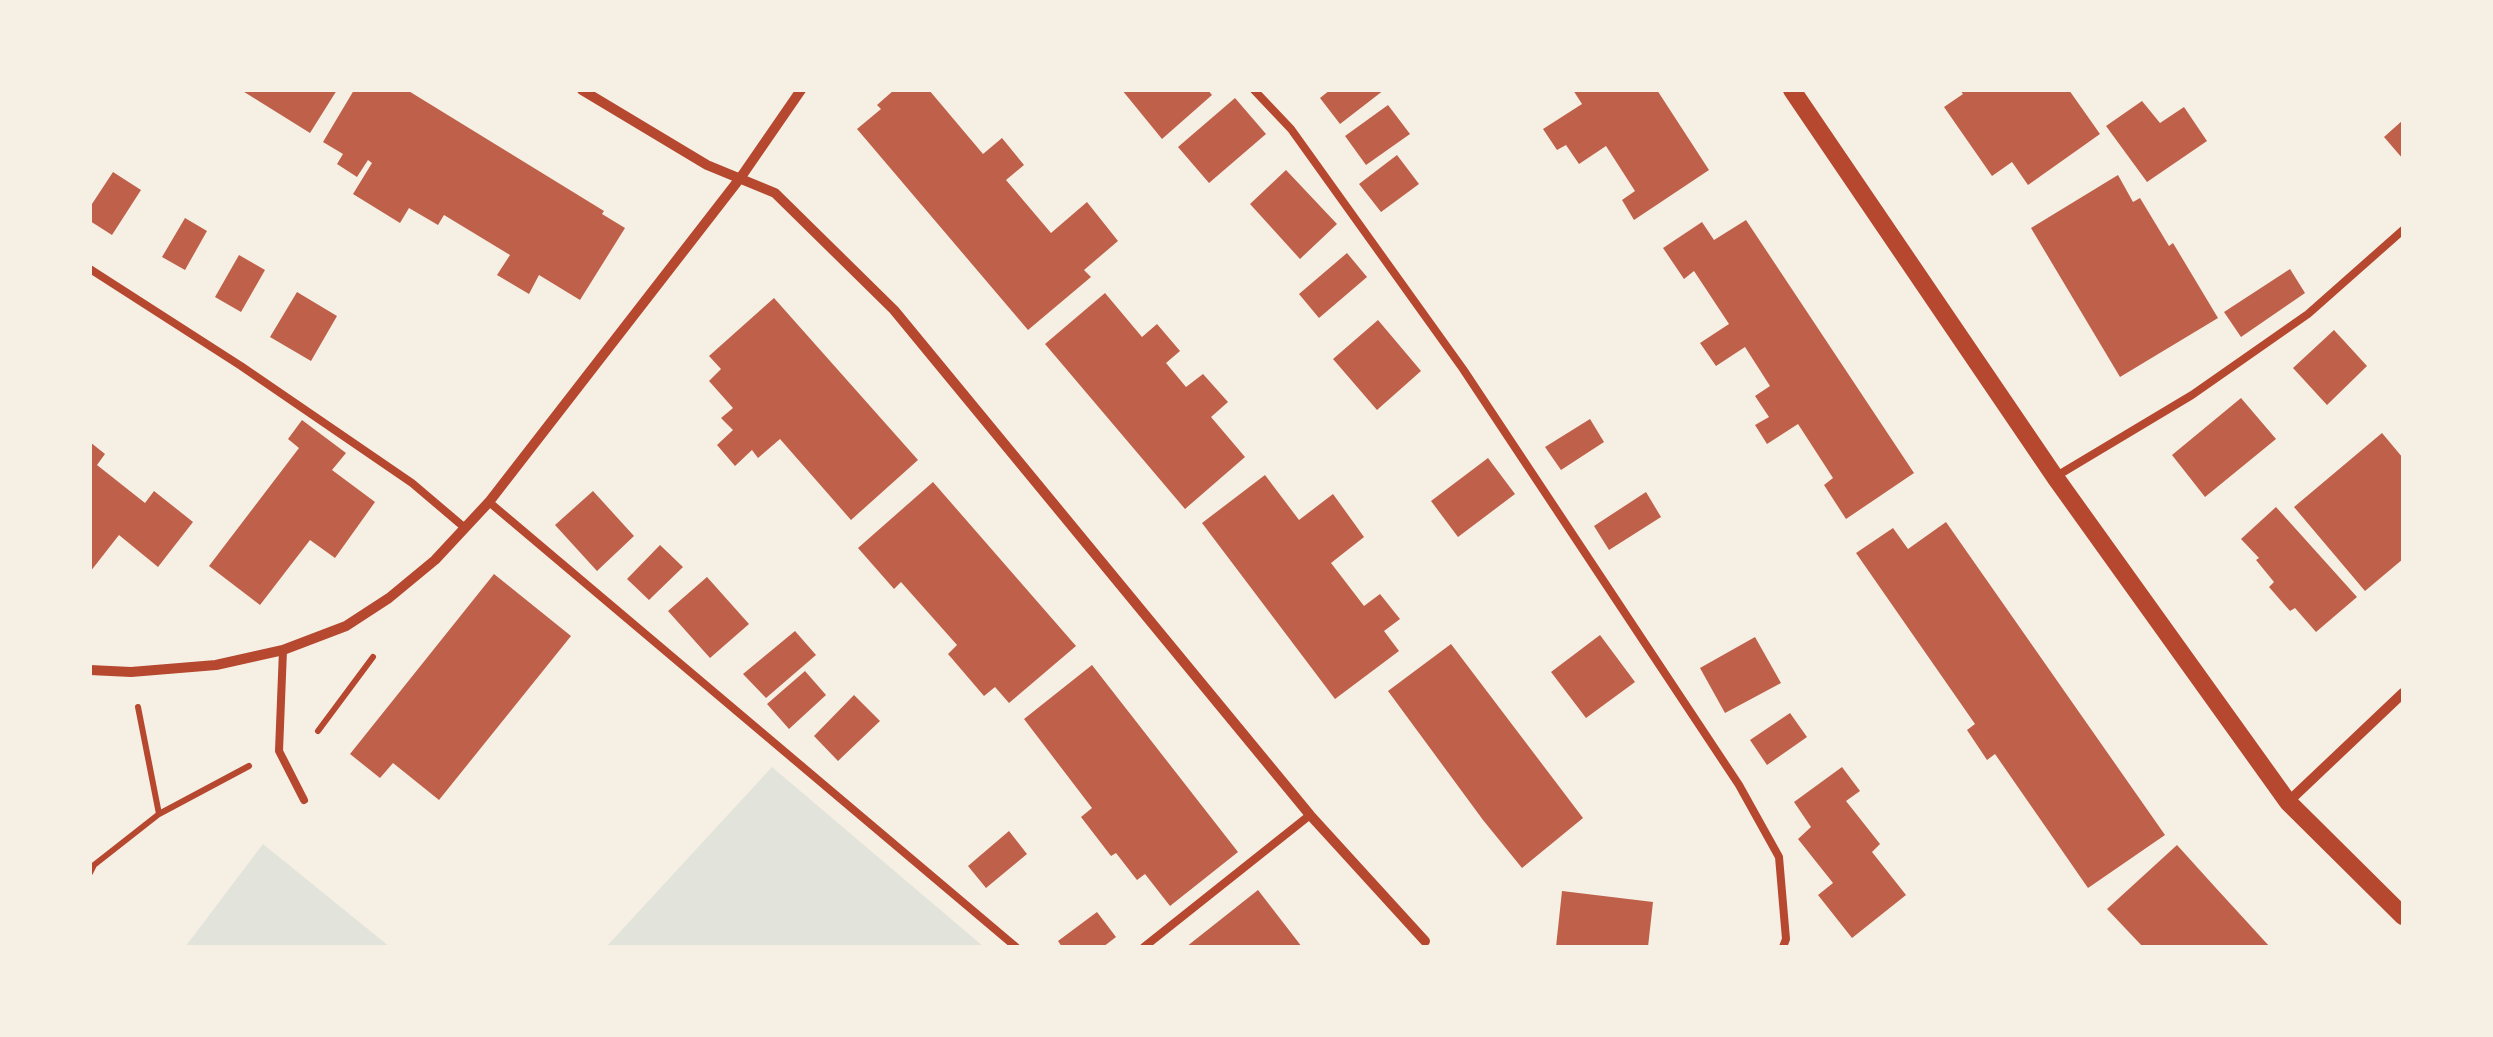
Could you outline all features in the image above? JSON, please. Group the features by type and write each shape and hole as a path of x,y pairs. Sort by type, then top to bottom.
{"street":[{"path":"582,90 707,165 775,194 894,310 1310,814 1426,940"},
{"path":"90,670 131,672 216,665 284,650 346,626 390,598 435,560 489,502 740,177 801,90"},
{"path":"1792,90 2055,478 2288,802 2403,916"},
{"path":"2288,802 2403,693"}],"lane":[{"path":"1254,90 1291,129 1463,369 1739,785 1779,857 1786,939 1783,947"},
{"path":"2055,478 2192,395 2308,314 2403,230"},
{"path":"90,269 396,472 465,528"},
{"path":"489,502 1016,947"},
{"path":"284,650 279,750 304,800"},
{"path":"1144,947 1310,814"}],"path":[{"path":"131,672 158,814"}],"shaded area":[{"path":"772,767 984,947 606,947"},
{"path":"263,844 390,947 185,947"}],"building":[{"path":"241,90 337,90 310,133"},
{"path":"354,90 407,90 604,211 602,214 625,228 580,300 539,275 529,294 497,275 510,255 444,215 438,225 409,208 400,223 353,194 372,163 368,160 357,177 337,164 343,154 323,142"},
{"path":"894,90 929,90 983,154 1002,138 1024,165 1006,180 1051,233 1087,202 1118,241 1084,270 1091,277 1028,330 857,129 881,109 877,105"},
{"path":"1122,90 1208,90 1212,95 1162,139"},
{"path":"1330,90 1384,90 1340,124 1320,98"},
{"path":"1573,90 1657,90 1709,170 1634,220 1622,200 1635,191 1606,146 1579,164 1566,145 1557,150 1543,129 1582,104"},
{"path":"1960,90 2069,90 2100,134 2028,185 2012,162 1992,176 1944,107 1963,94"},
{"path":"1235,98 1266,134 1209,183 1178,147"},
{"path":"2142,101 2160,123 2184,107 2207,141 2147,182 2106,126"},
{"path":"1388,105 1410,134 1366,165 1345,136"},
{"path":"2403,120 2403,159 2384,137"},
{"path":"1397,155 1419,184 1381,212 1359,184"},
{"path":"1286,170 1337,224 1300,259 1250,204"},
{"path":"113,172 141,190 112,235 90,221 90,207"},
{"path":"2118,175 2133,202 2140,198 2169,246 2173,243 2218,318 2120,377 2031,228"},
{"path":"185,218 207,231 185,270 162,257"},
{"path":"1746,220 1914,473 1846,519 1824,485 1833,478 1798,424 1767,444 1755,425 1769,417 1755,396 1770,386 1745,347 1716,366 1700,343 1729,324 1694,271 1684,279 1663,248 1702,222 1714,240"},
{"path":"1347,253 1367,277 1319,318 1299,294"},
{"path":"239,255 265,270 241,312 215,297"},
{"path":"2290,269 2305,293 2241,337 2224,312"},
{"path":"297,292 337,316 311,361 270,337"},
{"path":"1105,293 1142,337 1157,324 1180,351 1166,363 1186,387 1203,374 1228,402 1211,417 1245,457 1185,509 1045,344"},
{"path":"774,298 918,460 851,520 780,439 758,458 752,450 735,466 717,445 733,430 721,418 733,408 709,381 721,369 709,356"},
{"path":"1378,320 1421,371 1377,410 1333,359"},
{"path":"2334,330 2367,366 2327,405 2293,368"},
{"path":"2241,398 2276,439 2205,497 2172,455"},
{"path":"1590,419 1604,442 1561,470 1545,447"},
{"path":"302,420 346,453 332,470 375,502 335,558 310,540 260,605 209,566 299,448 288,439"},
{"path":"2382,433 2403,458 2403,559 2365,591 2294,507"},
{"path":"90,442 105,454 97,465 145,503 154,491 193,522 158,567 119,535 90,572"},
{"path":"1488,458 1515,494 1458,537 1431,501"},
{"path":"1265,475 1299,520 1333,494 1364,537 1331,563 1364,606 1380,594 1400,619 1384,631 1399,651 1335,699 1202,523"},
{"path":"933,482 1076,646 1009,703 995,687 984,696 948,654 957,645 901,582 894,589 858,548"},
{"path":"593,491 634,536 597,571 555,525"},
{"path":"1646,492 1661,517 1609,550 1594,526"},
{"path":"2276,507 2357,597 2316,632 2269,587 2274,582 2241,539"},
{"path":"1946,522 2165,835 2088,888 1995,754 1987,760 1967,730 1975,724 1856,553 1893,528 1908,549"},
{"path":"660,545 683,567 649,600 627,579"},
{"path":"494,574 571,636 439,800 393,763 380,778 350,754"},
{"path":"707,577 749,624 710,658 668,611"},
{"path":"795,631 816,655 766,698 743,674"},
{"path":"1600,635 1635,682 1586,718 1551,672"},
{"path":"1755,637 1781,683 1725,713 1700,668"},
{"path":"1451,644 1583,818 1522,868 1388,691"},
{"path":"1092,665 1238,852 1170,906 1145,874 1137,880 1116,853 1111,856 1081,817 1092,808 1024,719"},
{"path":"805,671 826,695 789,729 767,704"},
{"path":"854,695 880,721 838,761 814,736"},
{"path":"1790,713 1807,737 1767,765 1750,740"},
{"path":"1842,767 1860,791 1846,801 1880,844 1872,852 1906,895 1852,938 1818,895 1833,883 1798,839 1811,827 1794,802"},
{"path":"1009,831 1027,854 986,888 968,866"},
{"path":"2177,845 2270,947 2143,947 2107,909"},
{"path":"1258,890 1302,947 1186,947"},
{"path":"1562,891 1653,902 1648,947 1556,947"},
{"path":"1097,912 1116,937 1103,947 1062,947 1058,941"}]}
